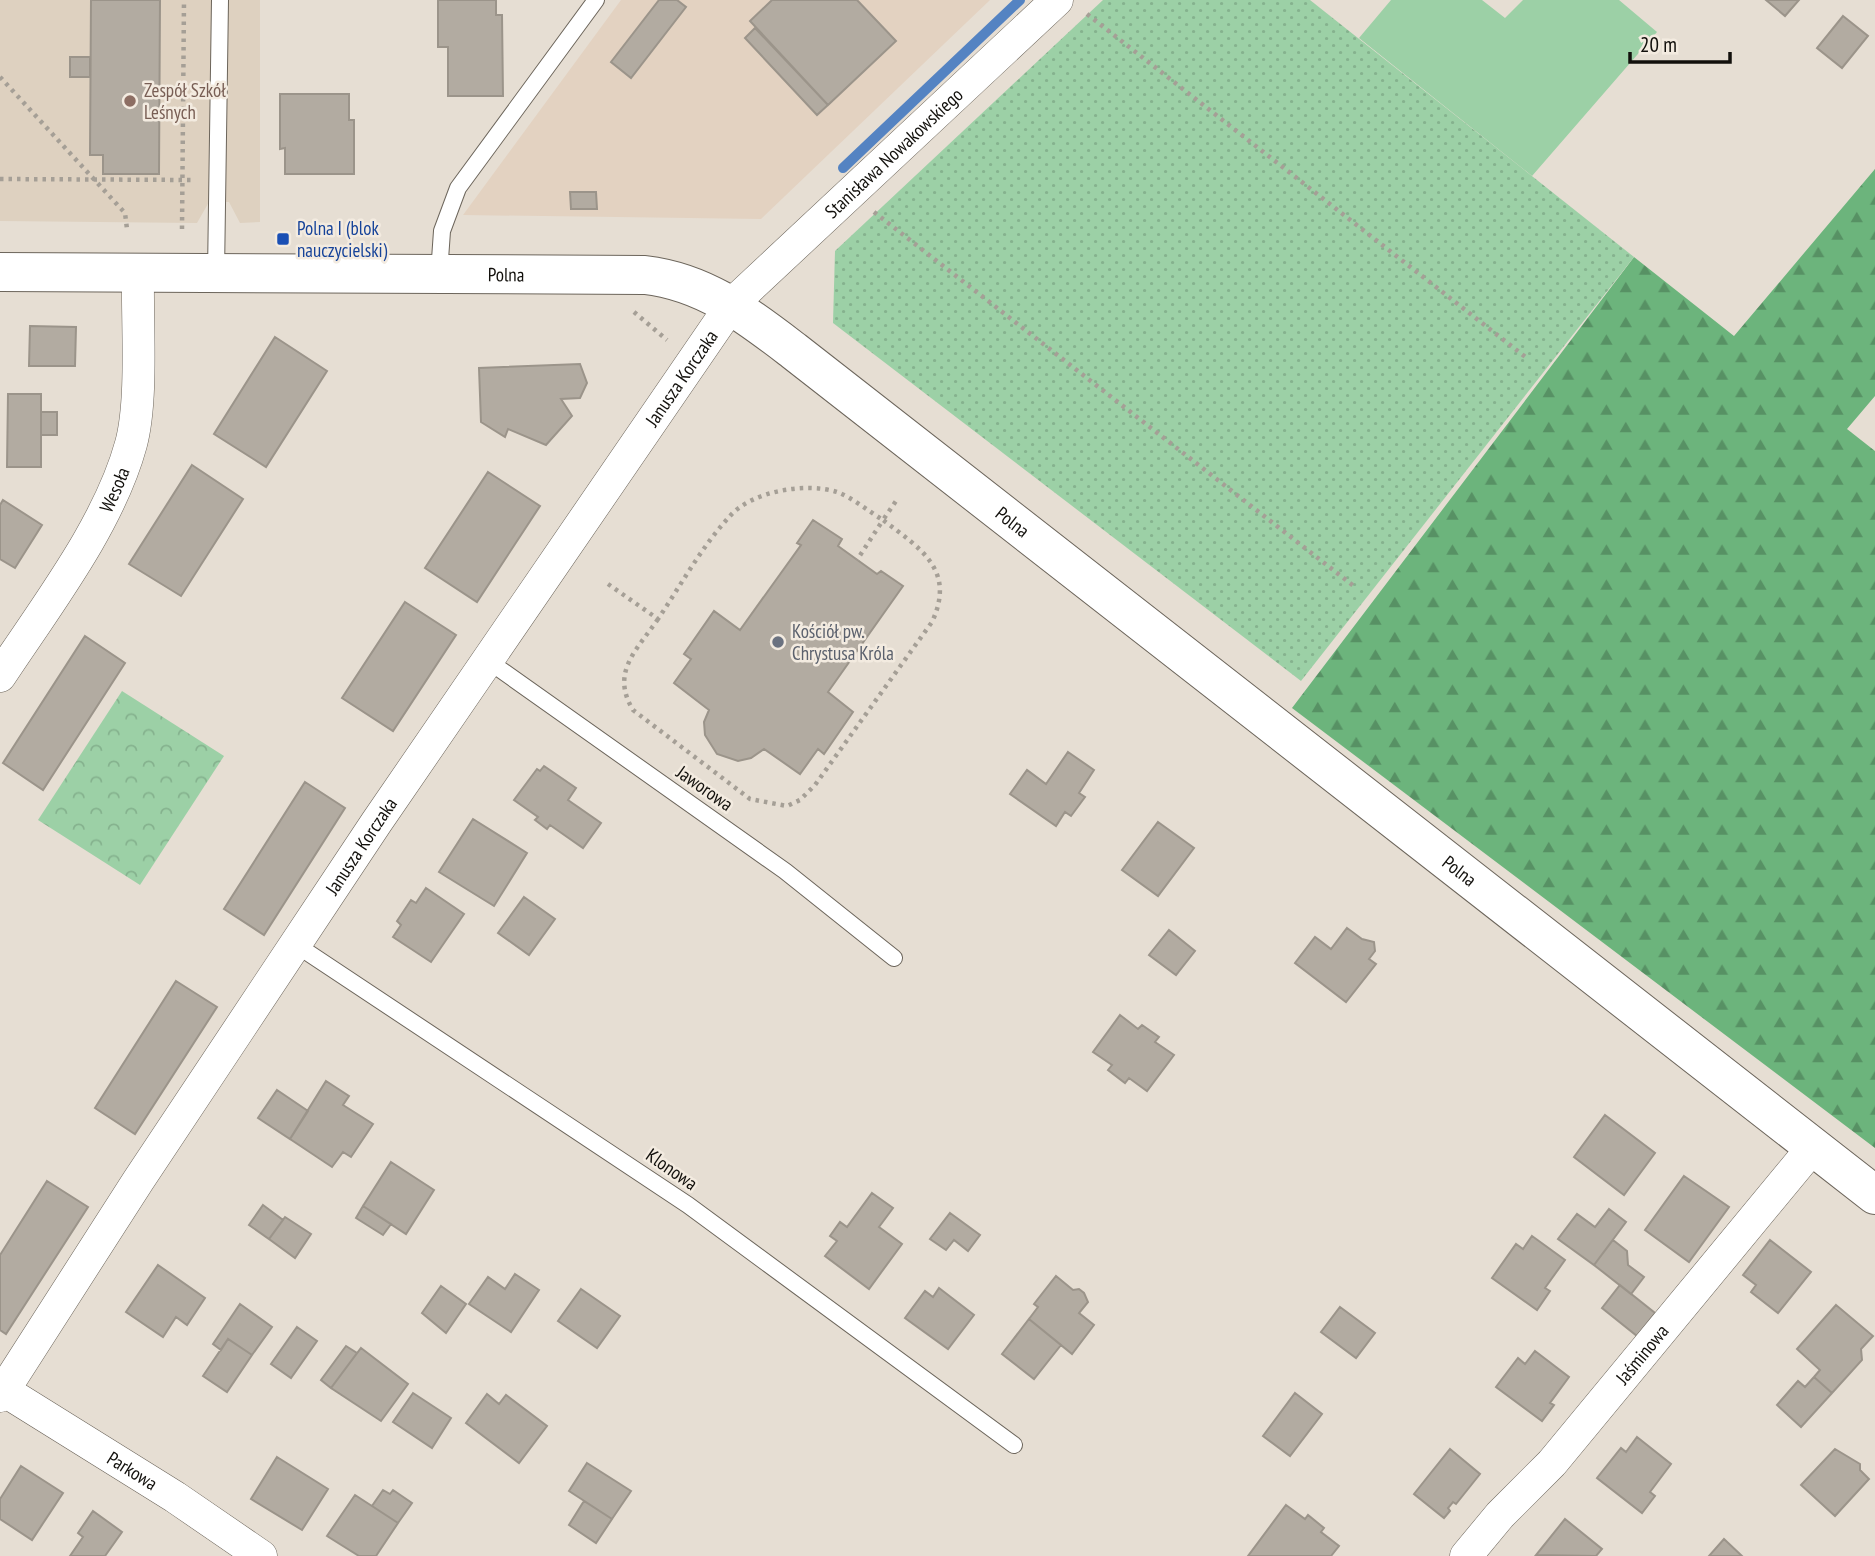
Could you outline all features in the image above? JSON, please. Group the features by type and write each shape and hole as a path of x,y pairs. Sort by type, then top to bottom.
{"street":[{"name":"Stanisława Nowakowskiego","path":"732,304 849,192 1069,4"},
{"name":"Polna","path":"0,272 645,275 689,284 732,304 1875,1195"},
{"name":"Wesoła","path":"0,676 91,532 118,479 132,443 136,409 138,274"},
{"name":"Janusza Korczaka","path":"1,1391 295,944 732,304"},
{"name":"Jaśminowa","path":"1466,1556 1500,1515 1552,1464 1813,1147"},
{"name":"Parkowa","path":"1,1391 175,1497 261,1556"}],"lane":[{"path":"216,273 220,0"},
{"path":"439,274 442,231 458,188 596,0"},
{"name":"Jaworowa","path":"487,660 785,871 894,958"},
{"name":"Klonowa","path":"295,944 688,1206 1014,1445"}],"path":[{"path":"182,229 184,0"},
{"path":"1069,4 1528,359"},
{"path":"0,77 125,213 127,229"},
{"path":"0,179 219,180"},
{"path":"849,192 1355,587"},
{"path":"628,307 670,342"},
{"path":"799,488 820,488 845,496 883,520 924,552 940,579 940,606 924,633 815,785 800,800 786,806 774,806 750,799 633,710 624,692 623,676 658,619 731,515 749,503 799,488"},
{"path":"858,560 896,501"},
{"path":"608,584 658,619"}],"shaded area":[{"name":"Zespół Szkół Leśnych","path":"0,0 260,0 260,222 240,223 229,202 209,202 197,223 0,221"},
{"path":"621,0 990,0 761,219 463,215"}],"green space":[{"path":"1103,0 1310,0 1634,257 1301,681 833,323 835,251"},
{"path":"1391,0 1482,0 1505,18 1523,0 1619,0 1657,32 1532,176 1359,38"},
{"path":"1875,169 1875,396 1847,429 1875,451 1875,1148 1292,708 1634,257 1734,336"},
{"path":"122,691 224,756 140,885 38,820"}],"building":[{"path":"91,0 160,0 159,174 103,174 103,155 90,155"},
{"path":"438,0 496,0 496,15 502,15 503,96 448,96 448,47 438,47"},
{"path":"659,0 677,0 686,7 631,78 611,62"},
{"path":"772,0 857,0 896,41 828,105 750,21"},
{"path":"1766,0 1799,0 1785,16"},
{"path":"1843,16 1868,36 1842,68 1817,48"},
{"path":"755,28 828,105 817,115 745,38"},
{"path":"70,57 90,57 90,77 70,77"},
{"path":"280,94 349,94 349,120 354,120 354,174 285,174 285,148 280,149"},
{"path":"570,192 596,192 597,209 571,209"},
{"path":"30,326 76,327 75,366 29,366"},
{"path":"275,337 327,371 266,467 214,434"},
{"path":"580,364 587,383 580,398 561,399 572,416 546,445 508,429 505,437 481,422 479,368"},
{"path":"8,394 41,394 41,467 7,467"},
{"path":"41,412 57,412 57,435 41,435"},
{"path":"192,465 243,499 181,596 129,564"},
{"path":"488,472 540,506 477,602 425,568"},
{"path":"3,500 42,525 15,568 0,559 0,505"},
{"name":"Kościół pw. Chrystusa Króla","path":"813,520 842,539 838,546 877,574 881,571 903,586 828,692 853,712 824,754 818,749 800,774 764,749 751,758 738,761 717,754 705,735 704,722 709,710 674,683 691,659 684,654 714,611 740,630 801,545 797,543"},
{"path":"405,602 456,635 393,731 342,698"},
{"path":"85,636 125,663 43,790 3,763"},
{"path":"1068,752 1094,770 1079,793 1085,797 1071,816 1065,812 1056,826 1010,794 1027,770 1046,784"},
{"path":"544,766 576,788 568,800 601,823 583,848 550,825 547,829 535,820 538,817 514,800 537,769 540,771"},
{"path":"305,782 345,808 264,935 224,909"},
{"path":"473,819 527,853 494,906 439,872"},
{"path":"1158,822 1194,848 1158,896 1122,870"},
{"path":"426,888 464,914 431,962 393,937 401,925 397,921 411,900 416,903"},
{"path":"524,897 555,919 529,955 498,933"},
{"path":"1347,928 1362,939 1374,942 1375,951 1369,959 1376,964 1346,1002 1295,963 1315,937 1331,949"},
{"path":"1169,930 1195,951 1176,975 1149,955"},
{"path":"176,981 217,1007 135,1134 95,1108"},
{"path":"1120,1015 1138,1029 1142,1025 1159,1037 1155,1042 1174,1055 1147,1091 1129,1078 1125,1083 1108,1070 1112,1065 1093,1052"},
{"path":"326,1081 349,1096 343,1105 373,1124 351,1157 343,1152 332,1167 290,1139"},
{"path":"277,1090 308,1111 290,1139 258,1118"},
{"path":"1605,1115 1655,1153 1624,1195 1574,1157"},
{"path":"391,1162 434,1190 406,1234 363,1206"},
{"path":"1684,1176 1729,1207 1689,1262 1645,1230"},
{"path":"47,1181 88,1207 6,1334 0,1330 0,1255"},
{"path":"872,1193 893,1208 879,1227 902,1244 869,1289 825,1256 837,1241 830,1236 840,1222 847,1227"},
{"path":"263,1205 283,1220 269,1239 249,1225"},
{"path":"363,1206 391,1224 383,1235 356,1218"},
{"path":"1609,1209 1626,1222 1594,1265 1558,1239 1577,1214 1595,1227"},
{"path":"950,1213 980,1235 968,1251 954,1240 946,1250 930,1239"},
{"path":"285,1217 311,1234 295,1258 269,1239"},
{"path":"1532,1236 1565,1260 1545,1288 1550,1291 1537,1310 1492,1278 1516,1244 1523,1249"},
{"path":"1613,1240 1627,1251 1628,1265 1644,1277 1631,1294 1594,1265"},
{"path":"1770,1240 1811,1272 1778,1313 1751,1292 1756,1285 1743,1275"},
{"path":"158,1265 205,1298 187,1325 176,1317 163,1337 126,1312"},
{"path":"515,1274 539,1290 511,1332 469,1304 488,1277 505,1289"},
{"path":"1056,1276 1073,1290 1079,1289 1084,1293 1088,1302 1079,1313 1094,1325 1072,1354 1029,1319 1038,1307 1034,1304"},
{"path":"1620,1285 1655,1313 1637,1336 1602,1308"},
{"path":"441,1286 466,1304 446,1333 422,1313"},
{"path":"939,1288 974,1315 948,1349 905,1318 925,1291 933,1297"},
{"path":"581,1289 620,1316 597,1348 558,1321"},
{"path":"240,1304 272,1327 252,1355 228,1339 221,1350 213,1344"},
{"path":"1836,1305 1873,1336 1861,1349 1862,1360 1832,1393 1814,1377 1820,1370 1797,1349"},
{"path":"1340,1307 1375,1333 1356,1358 1321,1332"},
{"path":"1029,1319 1061,1345 1034,1379 1002,1354"},
{"path":"297,1327 317,1341 291,1378 271,1364"},
{"path":"228,1339 252,1355 227,1392 203,1376"},
{"path":"346,1346 357,1353 331,1388 321,1380"},
{"path":"361,1348 408,1384 381,1421 331,1388"},
{"path":"1535,1351 1569,1377 1550,1403 1554,1405 1542,1421 1496,1387 1518,1358 1525,1364"},
{"path":"1814,1377 1832,1393 1801,1427 1777,1405 1798,1381 1805,1387"},
{"path":"413,1393 451,1418 432,1448 393,1422"},
{"path":"1295,1393 1322,1414 1290,1456 1263,1436"},
{"path":"487,1394 499,1404 506,1395 547,1426 519,1463 466,1423"},
{"path":"1637,1437 1671,1464 1650,1492 1655,1496 1642,1513 1597,1478 1621,1448 1626,1452"},
{"path":"1450,1449 1480,1474 1456,1504 1453,1502 1448,1508 1450,1511 1444,1518 1414,1494"},
{"path":"1835,1449 1860,1464 1860,1470 1869,1479 1835,1516 1801,1485"},
{"path":"277,1457 328,1489 302,1530 251,1499"},
{"path":"587,1463 631,1491 612,1519 569,1491"},
{"path":"21,1466 63,1493 32,1540 0,1519 0,1499"},
{"path":"383,1490 390,1494 393,1490 412,1503 398,1523 372,1506"},
{"path":"355,1495 398,1523 376,1556 359,1556 327,1536"},
{"path":"584,1501 612,1519 596,1543 569,1525"},
{"path":"1286,1505 1305,1519 1308,1515 1324,1528 1321,1532 1339,1546 1331,1556 1248,1556"},
{"path":"93,1511 122,1532 105,1556 70,1556 83,1537 78,1533"},
{"path":"1565,1519 1602,1549 1596,1556 1536,1555"},
{"path":"1724,1539 1742,1556 1709,1556"}],"waterway":[{"path":"843,168 1020,0"}],"place":[{"name":"Zespół Szkół Leśnych","path":"130,101"},
{"name":"Polna I (blok nauczycielski)","path":"283,239"},
{"name":"Kościół pw. Chrystusa Króla","path":"778,642"}]}
